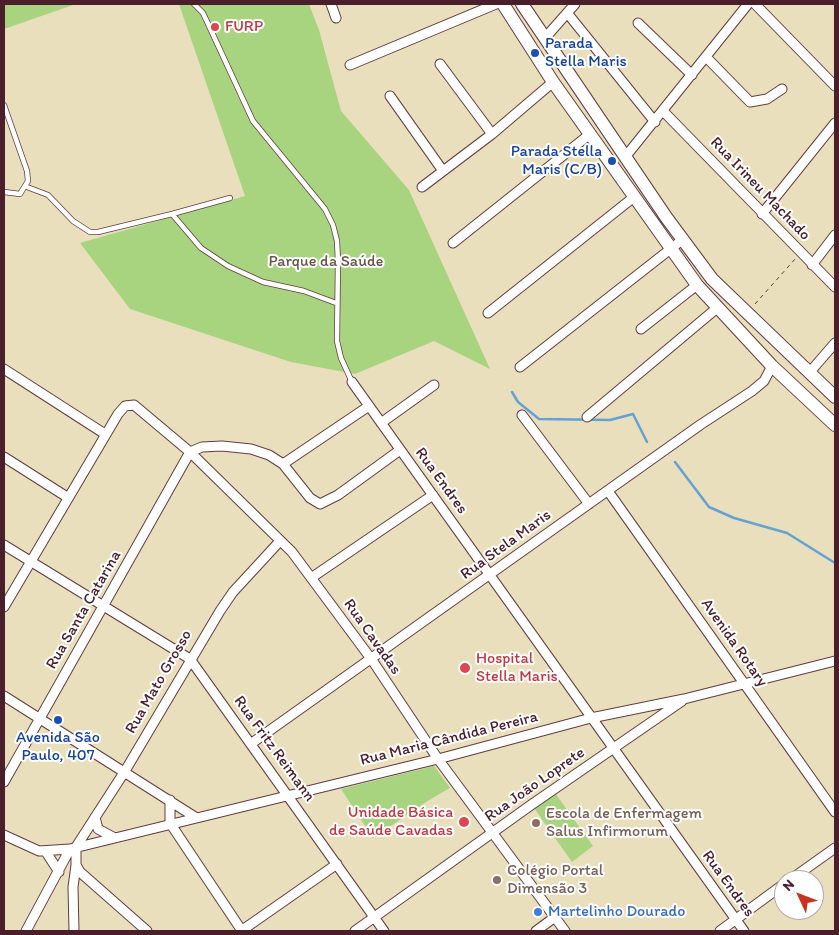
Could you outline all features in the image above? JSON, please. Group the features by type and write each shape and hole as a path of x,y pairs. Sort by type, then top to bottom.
{"main road":[{"path":"503,4 554,82 697,285 772,366 835,424"},
{"path":"522,4 682,240 712,279 746,314 835,397"}],"street":[{"path":"330,4 336,18"},
{"path":"350,65 496,4"},
{"path":"545,38 575,4"},
{"path":"626,156 748,4"},
{"path":"755,4 835,86"},
{"path":"568,14 655,122"},
{"path":"638,23 692,75"},
{"path":"706,57 750,102 767,99 782,88"},
{"path":"440,64 492,134"},
{"path":"422,187 492,134 554,82"},
{"path":"390,96 443,171"},
{"name":"Rua Irineu Machado","path":"663,111 835,287"},
{"path":"762,214 835,123"},
{"path":"453,243 590,134"},
{"path":"488,313 634,197"},
{"path":"812,265 835,235"},
{"path":"520,367 682,240"},
{"path":"641,329 697,285"},
{"path":"587,417 717,308"},
{"path":"810,373 835,343"},
{"name":"Rua Stela Maris","path":"252,743 752,391 764,381 772,366"},
{"path":"4,369 105,434 4,607"},
{"name":"Rua Endres","path":"352,382 491,574 613,750 744,931"},
{"path":"381,423 434,385"},
{"name":"Rua Cavadas","path":"105,434 125,406 134,406 190,452 292,552 372,660 438,759 565,931"},
{"path":"284,464 369,406"},
{"path":"522,415 589,504"},
{"path":"190,452 202,447 222,446 251,449 269,455 284,464 310,498 320,504 338,495 400,450"},
{"name":"Rua Santa Catarina","path":"4,782 190,452"},
{"path":"4,457 67,497"},
{"name":"Avenida Rotary","path":"608,491 835,812"},
{"path":"311,578 433,495"},
{"name":"Rua Mato Grosso","path":"26,931 73,848 125,771 190,659 233,592 280,541"},
{"path":"4,544 190,659"},
{"name":"Rua Fritz Reimann","path":"190,659 289,794 384,931"},
{"name":"Rua Maria Cândida Pereira","path":"46,852 73,848 196,816 438,759 591,718 684,699 835,661"},
{"path":"4,696 196,816"},
{"name":"Rua João Loprete","path":"355,931 684,699"},
{"path":"170,800 170,823 242,931 337,864"},
{"path":"95,817 98,830 113,837"},
{"path":"4,835 28,847 46,852 59,872"},
{"path":"73,848 76,864 72,887 74,931"},
{"path":"804,870 835,848"},
{"path":"76,864 86,878 147,931"},
{"path":"720,931 774,891"},
{"path":"536,931 555,917"}],"lane":[{"name":"Rua Endres","path":"194,4 203,13 253,121 325,209 333,225 337,241 338,261 336,341 341,358 352,382"},
{"path":"4,105 27,171 26,187 20,194 4,192"},
{"path":"26,187 48,195 73,220 90,232 98,232 230,198"},
{"path":"172,214 201,248 228,266 263,282 304,291 336,302"}],"path":[{"path":"746,314 800,253"}],"green space":[{"path":"4,4 76,4 4,29"},
{"name":"Parque da Saúde","path":"179,4 309,4 319,30 341,111 409,190 490,369 434,341 355,374 291,362 130,309 80,243 245,196"},
{"path":"434,766 450,788 373,838 341,789"},
{"path":"555,793 593,846 572,862 534,808"}],"waterway":[{"path":"512,392 518,402 539,419 610,420 633,414 647,442"},
{"path":"675,462 709,507 734,518 787,533 835,563"}],"place":[{"name":"FURP","path":"215,27"},
{"name":"Parada Stella Maris","path":"535,53"},
{"name":"Parada Stella Maris (C/B)","path":"612,161"},
{"name":"Hospital Stella Maris","path":"465,668"},
{"name":"Avenida São Paulo, 407","path":"58,720"},
{"name":"Unidade Básica de Saúde Cavadas","path":"464,822"},
{"name":"Escola de Enfermagem Salus Infirmorum","path":"536,823"},
{"name":"Colégio Portal Dimensão 3","path":"497,880"},
{"name":"Martelinho Dourado","path":"538,912"}]}
